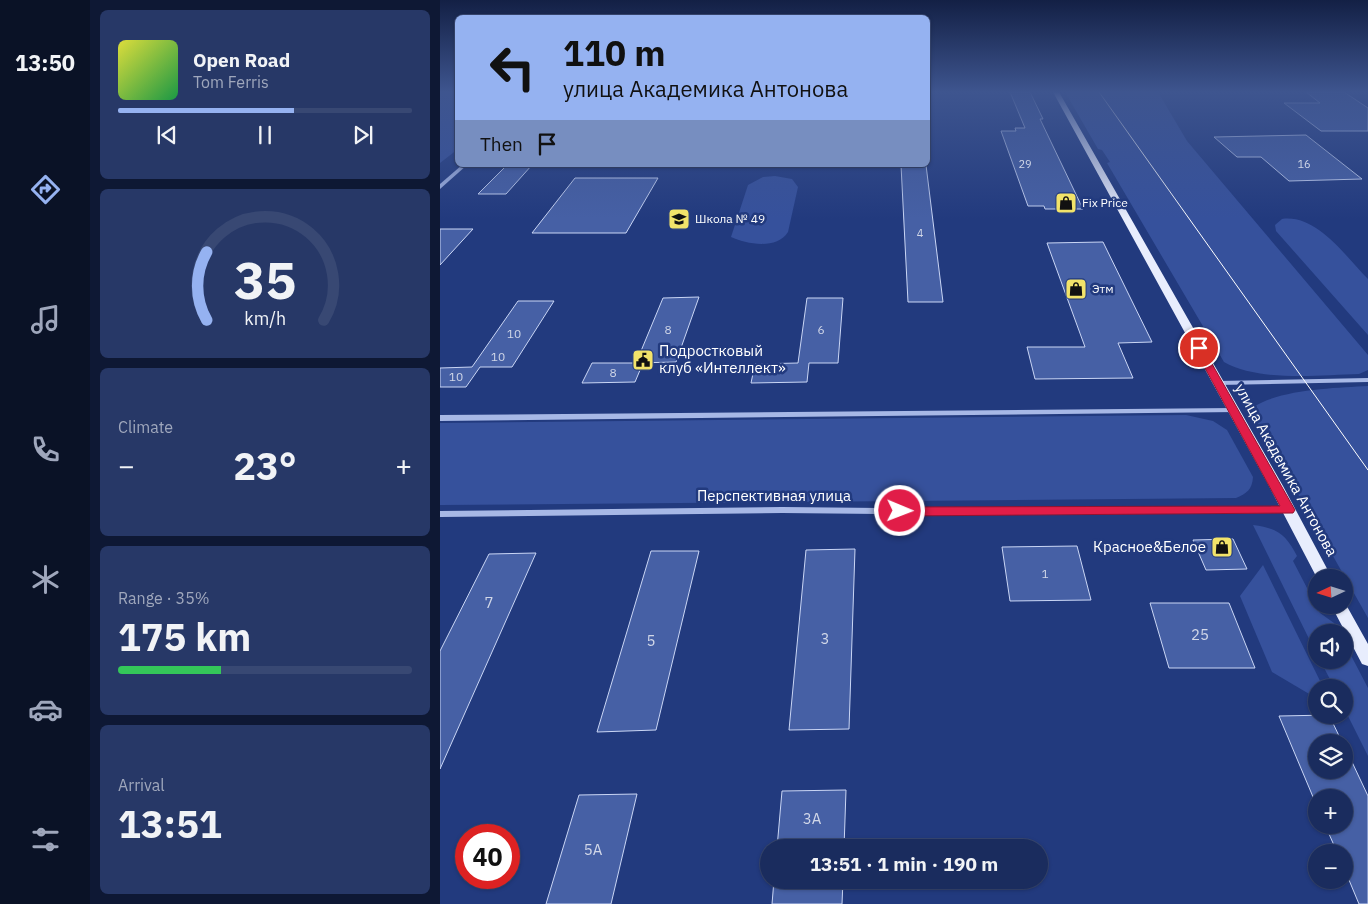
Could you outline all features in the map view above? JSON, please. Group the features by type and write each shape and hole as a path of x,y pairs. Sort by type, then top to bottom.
{"main road":[{"name":"улица Академика Антонова","path":"1079,134 1234,410 1319,569"},
{"path":"1344,614 1368,659"}],"street":[{"path":"440,187 463,167"},
{"path":"1218,383 1368,380"},
{"path":"440,418 1234,410"},
{"name":"Перспективная улица","path":"440,514 782,510 980,512 1288,510"}],"shaded area":[{"path":"440,134 455,134 455,151 440,163"},
{"path":"1089,134 1183,134 1368,355 1368,370 1359,374 1272,375 1238,368 1224,362 1107,163 1110,162 1102,150 1098,149"},
{"path":"775,176 792,179 798,187 788,232 777,241 761,244 745,242 731,237 748,185 763,177"},
{"path":"1282,219 1295,219 1319,230 1368,279 1368,335 1276,231 1275,225"},
{"path":"1368,386 1368,618 1353,591 1353,569 1340,569 1255,418 1253,407 1265,401 1293,393"},
{"path":"1186,415 1213,421 1227,430 1253,477 1250,488 1246,493 1236,498 440,505 440,423"},
{"path":"1253,525 1269,528 1285,538 1297,556 1293,561 1308,590 1308,614 1321,614 1335,624 1308,624 1308,637"},
{"path":"1263,565 1308,656 1308,669 1314,669 1319,679 1308,679 1308,693 1272,672 1240,596"},
{"path":"1353,659 1368,688 1368,756 1352,724 1353,679 1330,679 1325,669 1353,669"}],"building":[{"path":"1002,134 1047,134 1083,209 1045,209 1044,206 1028,206"},
{"path":"1306,135 1362,179 1289,181 1261,157 1237,157 1214,137"},
{"path":"505,167 530,167 506,194 478,194"},
{"path":"901,167 926,167 943,302 908,302"},
{"path":"575,178 658,178 626,233 532,233"},
{"path":"440,229 473,229 440,265"},
{"path":"1103,242 1152,342 1118,343 1133,378 1035,379 1027,347 1085,347 1047,243"},
{"path":"699,297 676,362 636,363 663,298"},
{"path":"807,298 843,298 838,363 809,363 807,382 751,383 755,364 798,363"},
{"path":"518,301 554,301 512,367 480,367 466,387 440,387 440,368 472,367"},
{"path":"592,363 643,363 635,382 582,383"},
{"path":"1233,539 1247,569 1206,570 1193,540"},
{"path":"1077,546 1091,600 1010,601 1002,547"},
{"path":"855,549 849,729 789,730 806,550"},
{"path":"651,551 699,551 656,730 597,732"},
{"path":"536,553 440,769 440,651 489,554"},
{"path":"1150,603 1229,603 1255,668 1169,668"},
{"path":"1308,715 1308,724 1333,724 1338,734 1308,734 1308,779 1353,779 1353,764 1368,796 1368,904 1359,904 1353,889 1353,844 1333,844 1329,834 1353,834 1353,789 1310,789 1279,716"},
{"path":"846,790 844,839 778,839 782,791"},
{"path":"637,794 611,904 546,904 579,795"},
{"path":"773,889 843,889 842,904 772,904"}],"tram line":[{"path":"1129,134 1368,470"}],"place":[{"name":"Fix Price","path":"1066,203"},
{"name":"Школа № 49","path":"679,219"},
{"name":"Этм","path":"1076,289"},
{"name":"Подростковый клуб «Интеллект»","path":"643,360"},
{"name":"Красное&Белое","path":"1222,547"}],"route":[{"path":"900,511 1288,510 1199,348"}]}
